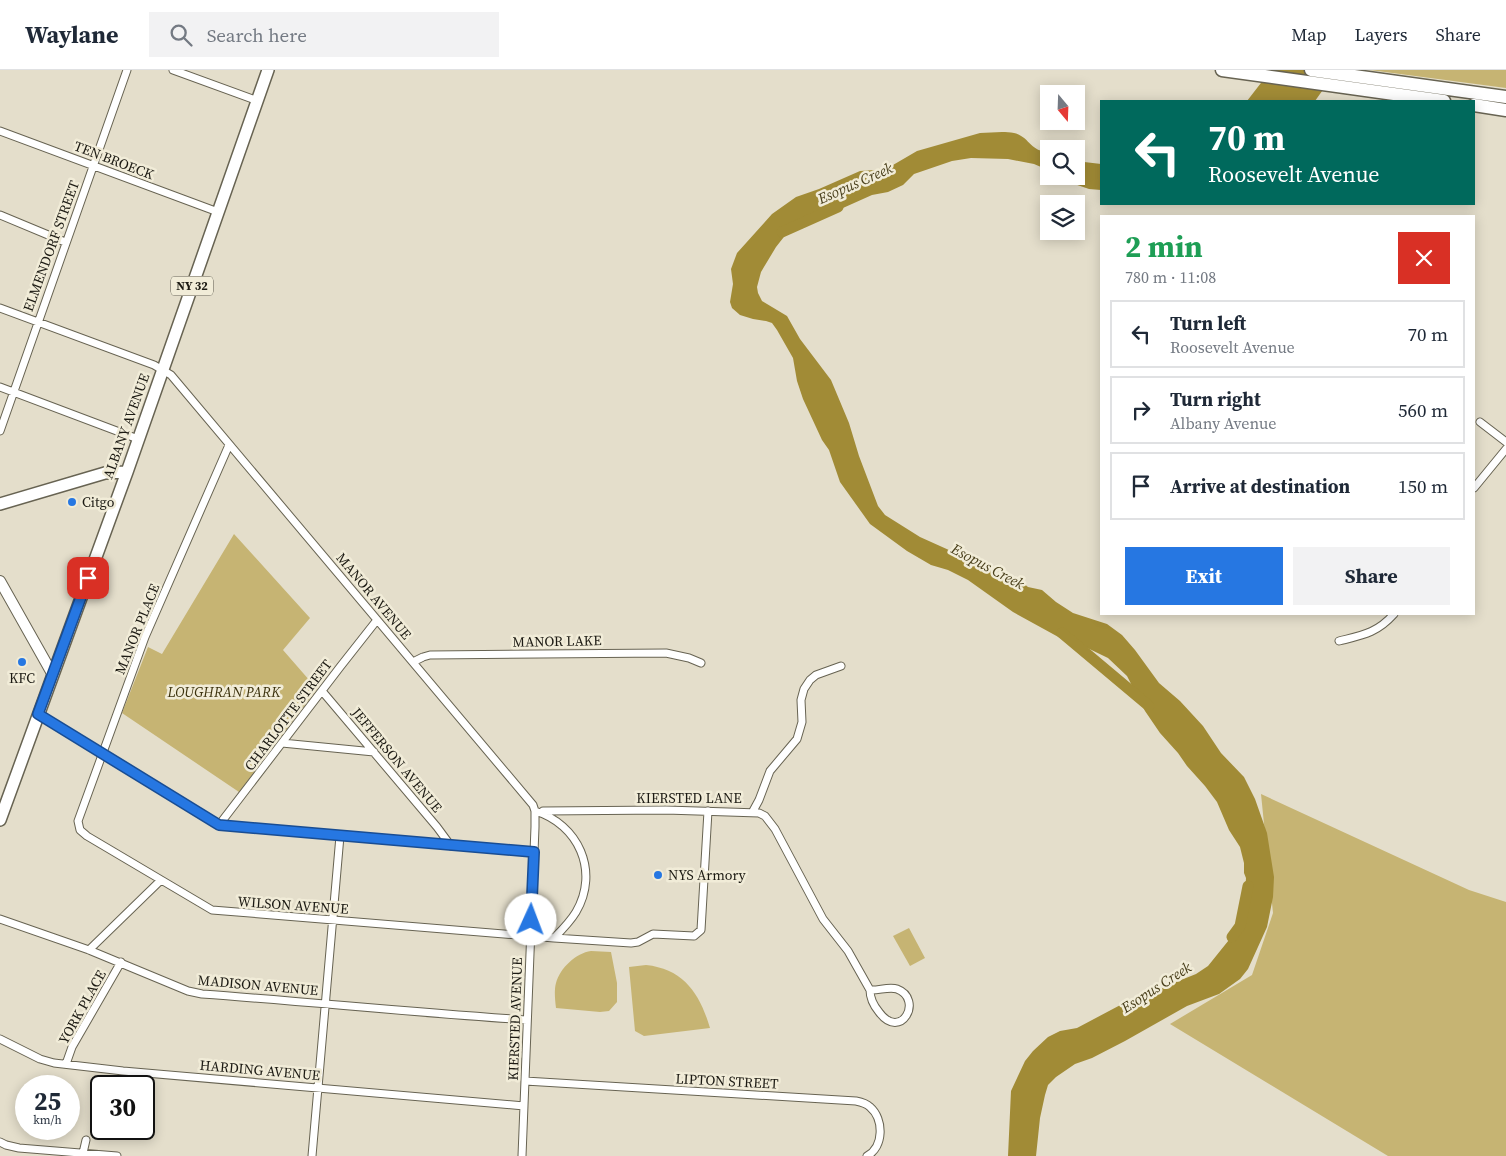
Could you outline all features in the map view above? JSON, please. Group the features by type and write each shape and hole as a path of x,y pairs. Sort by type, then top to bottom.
{"highway":[{"path":"1222,70 1437,100"},
{"path":"1311,70 1506,97"},
{"path":"1475,106 1506,110"}],"main road":[{"name":"ALBANY AVENUE","path":"0,820 138,439 268,70"},
{"path":"0,504 105,473 126,472"}],"street":[{"name":"ELMENDORF STREET","path":"0,431 127,70"},
{"path":"173,70 258,101"},
{"name":"TEN BROECK","path":"0,131 218,212"},
{"path":"0,215 65,242"},
{"path":"0,308 163,369"},
{"name":"MANOR AVENUE","path":"163,369 171,375 228,445 272,494 535,810"},
{"path":"0,387 138,439"},
{"path":"1480,422 1506,442"},
{"name":"MANOR PLACE","path":"78,826 78,821 146,637 228,445"},
{"path":"1475,487 1506,449"},
{"path":"0,581 53,675"},
{"path":"1339,641 1371,632 1384,625 1393,615"},
{"name":"CHARLOTTE STREET","path":"219,825 377,620"},
{"name":"MANOR LAKE","path":"413,662 430,655 666,653 689,658 700,664"},
{"path":"753,811 770,771 798,739 802,722 801,700 804,689 816,675 841,666"},
{"name":"JEFFERSON AVENUE","path":"322,691 438,827 451,846"},
{"path":"38,714 219,825 534,852 535,810 549,815 571,834 579,846 586,876 581,902 576,912 567,925 554,938"},
{"path":"282,743 374,752"},
{"name":"KIERSTED LANE","path":"535,810 753,811 765,816 775,829 823,920 848,951 870,990"},
{"name":"WILSON AVENUE","path":"78,826 87,836 212,910 531,937 631,943 638,942 653,934 694,936 701,930 708,811"},
{"path":"312,1156 340,836"},
{"name":"KIERSTED AVENUE","path":"522,1156 534,852"},
{"path":"89,950 161,880"},
{"name":"MADISON AVENUE","path":"0,919 121,962 188,991 202,994 527,1020"},
{"name":"YORK PLACE","path":"66,1064 72,1047 121,962"},
{"path":"892,988 900,991 908,1002 910,1010 908,1014 894,1023 884,1019 874,1004 870,990 892,988"},
{"name":"HARDING AVENUE","path":"0,1039 40,1060 66,1064 123,1071 524,1106"},
{"name":"LIPTON STREET","path":"525,1082 856,1101 871,1108 878,1117 880,1135 876,1148 867,1156"},
{"path":"83,1153 86,1140"},
{"path":"0,1142 19,1148 48,1153 83,1153 117,1156"}],"green space":[{"path":"1370,70 1506,70 1506,88"},
{"name":"LOUGHRAN PARK","path":"234,534 310,618 283,650 317,689 239,792 122,713 148,647 162,654"},
{"path":"1261,794 1469,890 1506,902 1506,1156 1388,1156 1170,1024 1252,975 1273,913"},
{"path":"909,928 925,958 910,966 893,936"},
{"path":"591,951 611,952 617,983 617,1002 609,1011 600,1012 556,1008 555,986 561,972 574,958"},
{"path":"646,965 659,967 671,972 688,985 701,1004 710,1028 644,1036 635,1031 629,967"}],"water":[{"path":"1271,70 1337,70 1316,100 1248,100"},
{"path":"1002,132 1019,135 1040,150 1040,167 1008,159 971,158 952,161 914,174 903,185 888,192 872,195 834,212 808,217 787,233 776,247 761,272 757,287 758,293 762,301 787,316 800,339 831,380 849,423 878,506 885,515 920,537 980,564 1004,578 1042,590 1073,613 1107,624 1122,635 1159,683 1180,701 1203,726 1221,753 1244,777 1255,799 1267,833 1274,877 1273,897 1267,927 1248,969 1240,979 1219,994 1187,1006 1125,1041 1092,1058 1075,1064 1056,1077 1048,1085 1045,1095 1040,1118 1036,1156 1008,1156 1011,1091 1025,1061 1048,1037 1060,1031 1077,1028 1126,1002 1196,974 1208,966 1241,925 1246,878 1240,847 1229,830 1217,802 1160,733 1145,711 1127,676 1108,658 1077,643 1062,639 1013,612 968,580 948,570 931,565 907,551 870,524 840,482 829,450 822,440 803,399 797,381 793,358 777,330 772,323 740,315 732,308 730,302 733,284 731,269 737,253 772,214 796,197 860,171 875,170 893,165 917,151 980,133"},
{"path":"1085,162 1100,164 1100,190 1077,185 1085,185"}],"waterway":[{"name":"Esopus Creek","path":"782,232 838,207"},
{"name":"Esopus Creek","path":"1062,633 1149,706"},
{"name":"Esopus Creek","path":"1232,937 1240,926 1248,886"}],"place":[{"name":"Citgo","path":"72,502"},
{"name":"KFC","path":"22,662"},
{"name":"NYS Armory","path":"658,875"}],"route":[{"path":"88,578 38,714 219,825 534,852 531,920"}]}
